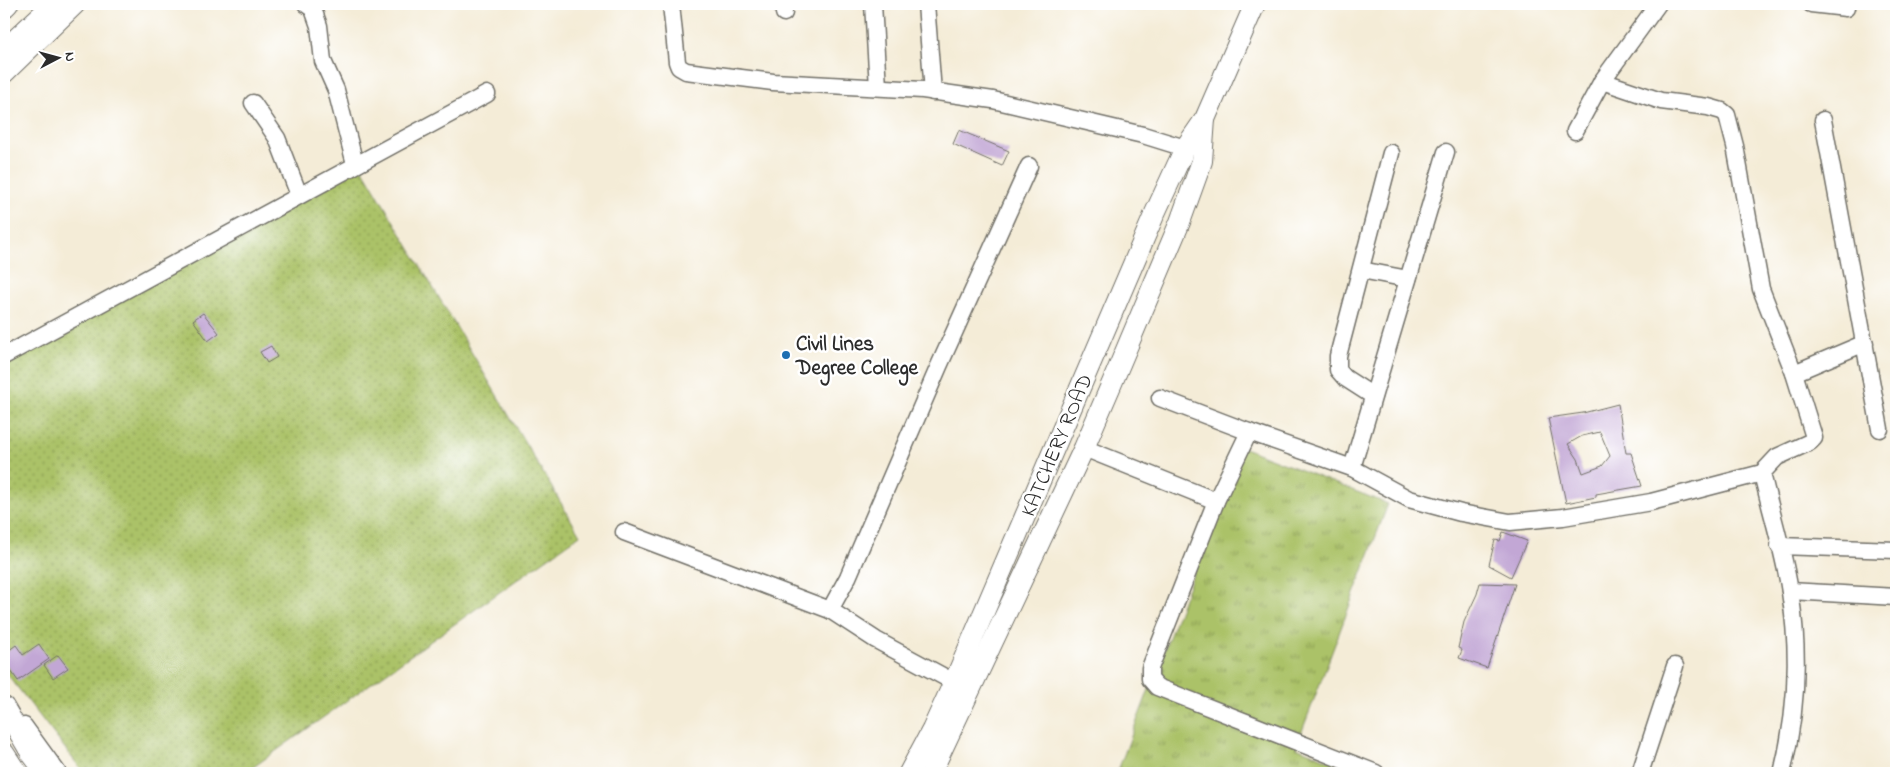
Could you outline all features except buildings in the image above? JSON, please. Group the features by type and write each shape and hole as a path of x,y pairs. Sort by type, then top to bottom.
{"main road":[{"path":"4,8 8,4"},
{"path":"4,34 32,4"},
{"path":"4,50 53,4"},
{"path":"4,73 75,4"},
{"name":"KATCHERY ROAD","path":"909,773 929,763 962,686 1025,516 1154,213 1185,148 1205,119 1255,4"},
{"name":"KATCHERY ROAD","path":"962,686 1047,525 1084,448 1112,383 1180,222 1202,162 1205,119"},
{"path":"1154,213 1180,222"},
{"path":"1087,373 1112,383"},
{"path":"1025,516 1047,525"},
{"path":"4,707 31,753 46,773"}],"street":[{"path":"306,4 313,9 319,26 323,61 336,90 355,164"},
{"path":"671,4 677,62 682,69 773,82 878,87 993,100 1143,135 1185,148"},
{"path":"872,4 878,87"},
{"path":"926,4 933,92"},
{"path":"1575,130 1602,82 1658,4"},
{"path":"1811,4 1846,8"},
{"path":"1160,398 1352,468 1410,499 1461,513 1510,522 1563,517 1651,502 1762,473 1777,457 1810,442 1814,438 1794,373 1761,289 1735,146 1727,115 1722,111 1708,107 1661,101 1602,82"},
{"path":"4,356 487,94"},
{"path":"253,103 277,138 299,195"},
{"path":"1823,120 1880,429"},
{"path":"1352,468 1446,152"},
{"path":"1373,396 1346,378 1338,370 1338,356 1391,153"},
{"path":"830,610 848,577 939,366 1029,166"},
{"path":"1361,270 1408,279"},
{"path":"1794,373 1865,343"},
{"path":"1249,432 1216,501 1150,668 1150,679 1157,687 1376,773"},
{"path":"1084,448 1216,501"},
{"path":"1762,473 1790,591 1796,644 1795,704 1790,741 1782,773"},
{"path":"624,532 830,610 876,640 962,686"},
{"path":"1779,546 1896,550"},
{"path":"1790,591 1896,597"},
{"path":"1640,773 1675,666"},
{"path":"4,701 58,773"}],"green space":[{"path":"356,158 580,535 245,773 84,773 4,670 4,360"},
{"path":"1242,447 1388,504 1296,747 1361,773 1117,773"}],"place":[{"name":"Civil Lines Degree College","path":"786,355"}]}
